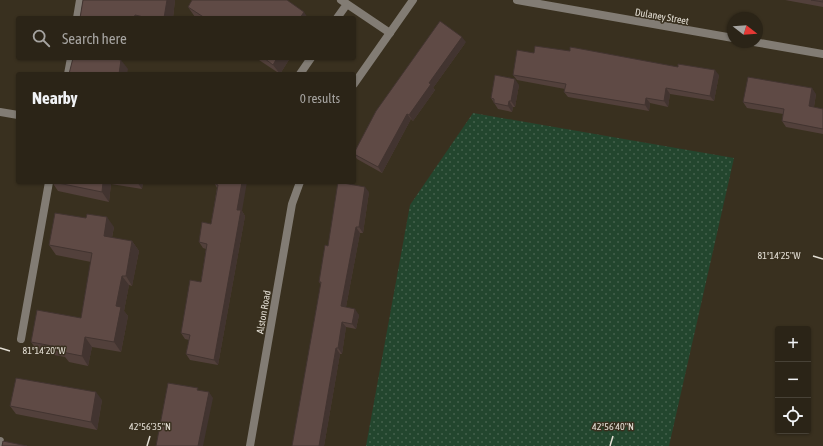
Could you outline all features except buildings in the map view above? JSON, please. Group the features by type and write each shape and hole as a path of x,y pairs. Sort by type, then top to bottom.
{"street":[{"path":"78,16 80,0"},
{"path":"356,81 414,0"},
{"name":"Dulaney Street","path":"517,0 727,37"},
{"path":"338,16 344,2 390,33"},
{"path":"763,44 823,54"},
{"path":"68,72 71,60"},
{"path":"301,72 310,60"},
{"path":"0,112 16,115"},
{"path":"21,339 49,184"},
{"name":"Alston Road","path":"250,446 292,204 299,184"}],"green space":[{"path":"473,113 734,158 669,446 366,446 410,205"}]}
